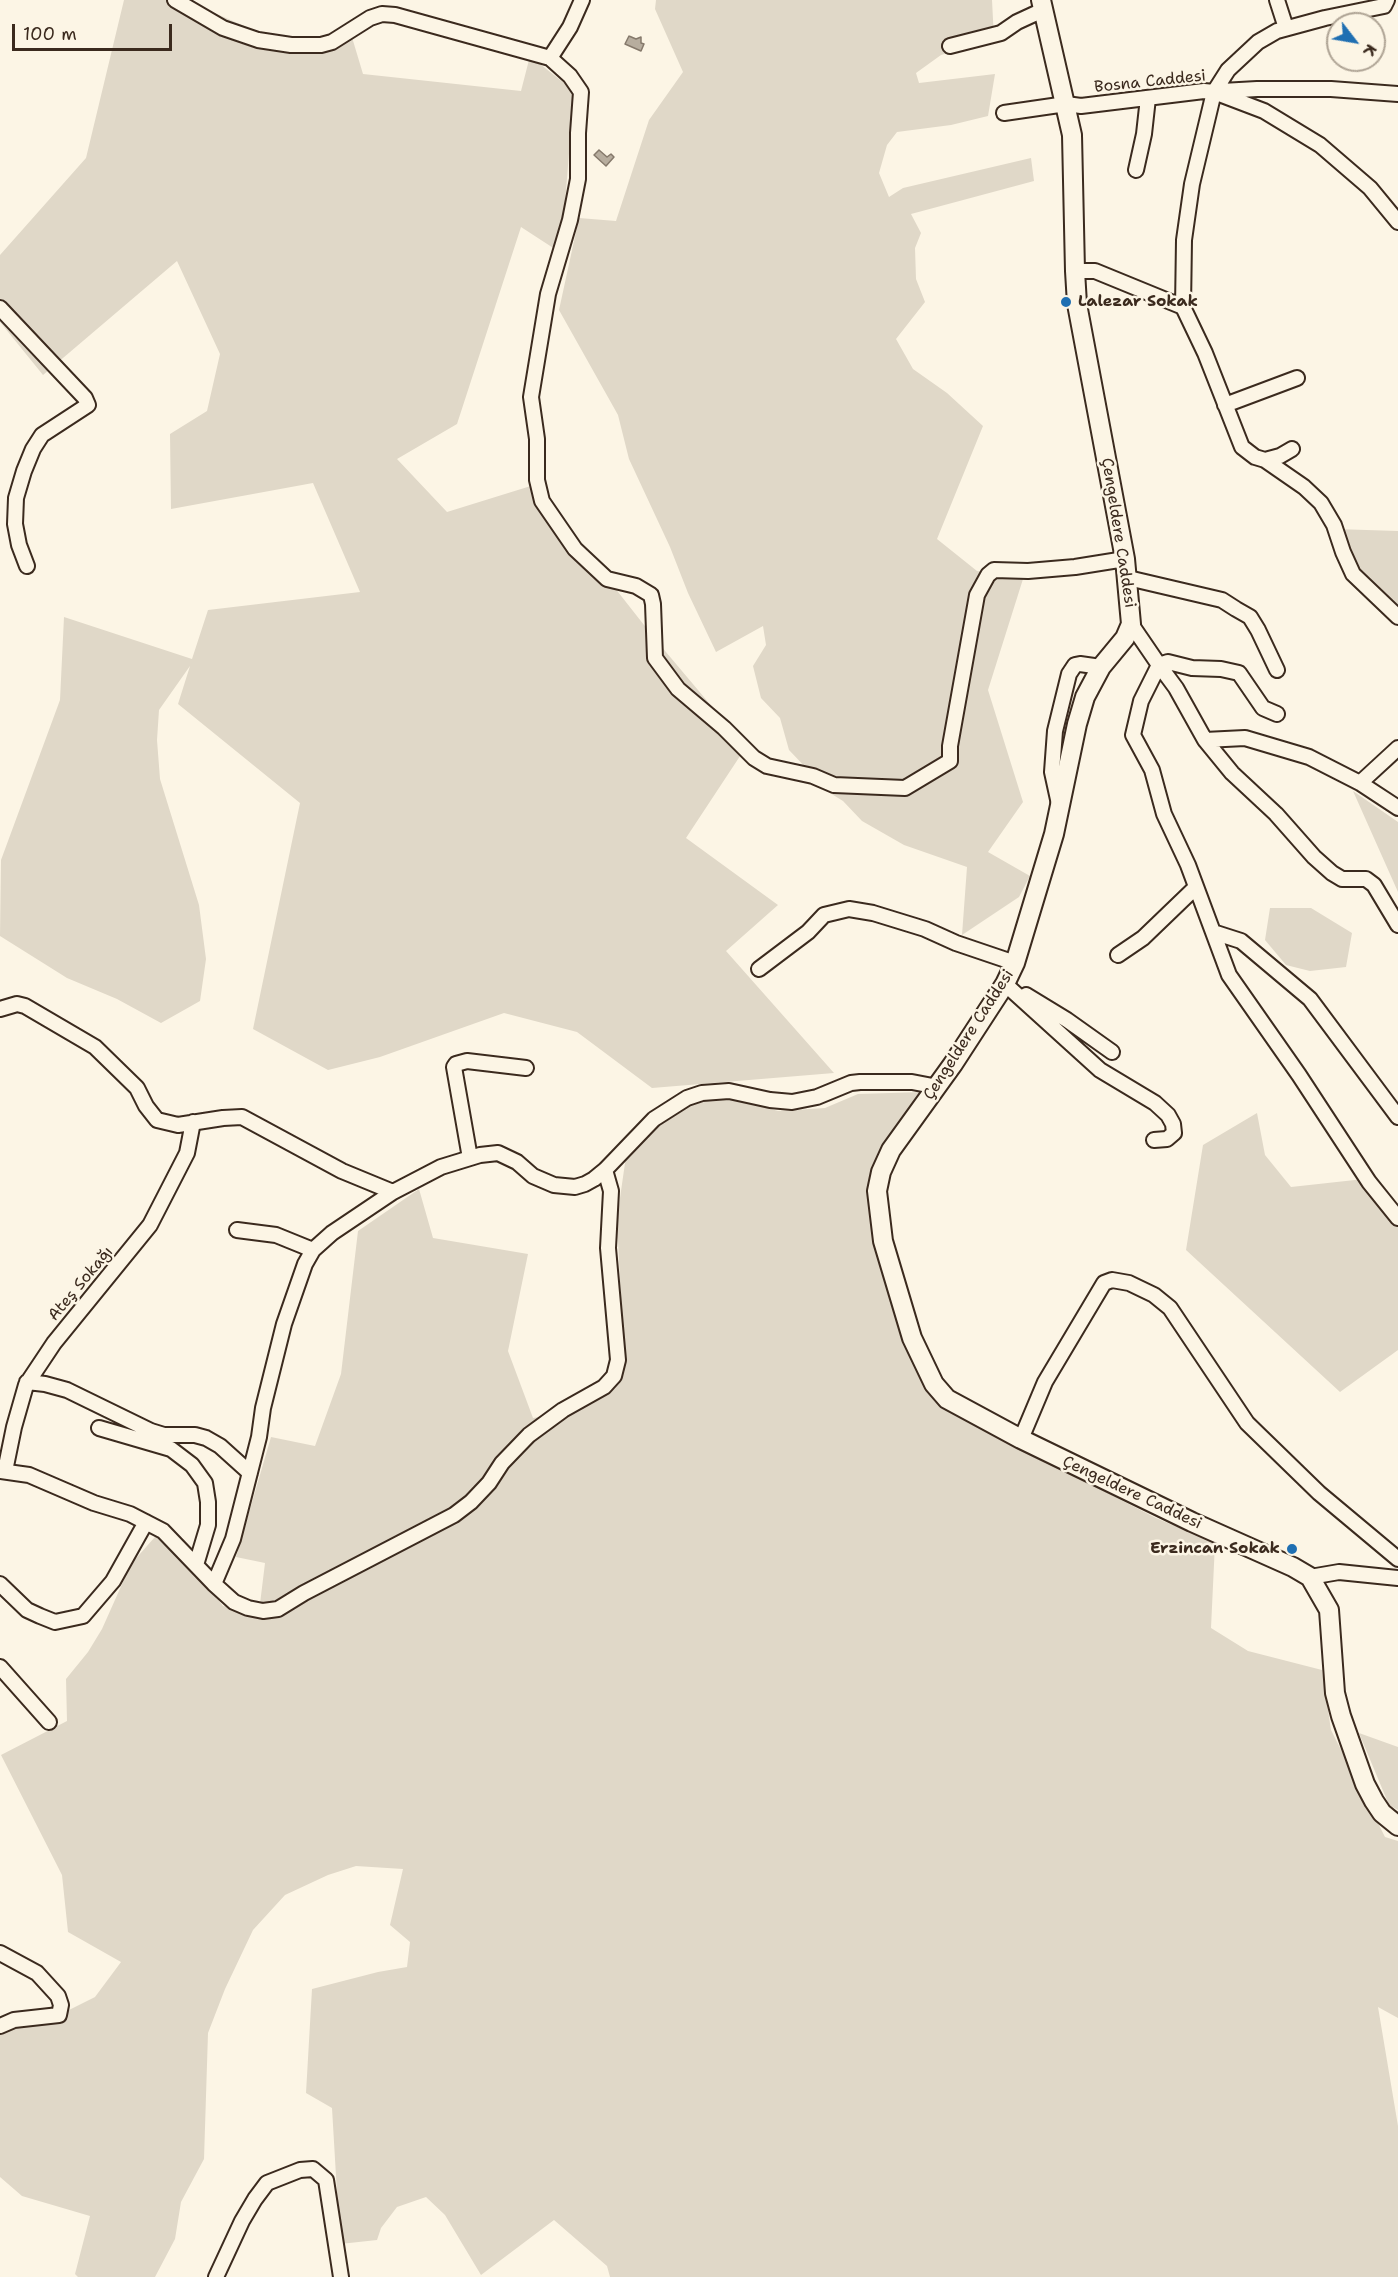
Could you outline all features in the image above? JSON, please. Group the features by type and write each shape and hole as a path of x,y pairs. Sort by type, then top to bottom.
{"main road":[{"name":"Çengeldere Caddesi","path":"1042,5 1072,135 1074,271 1077,304 1125,559 1131,624 1125,638 1101,667 1085,697 1077,724 1060,809 1015,963 1005,984 938,1087 891,1150 881,1172 877,1191 883,1241 912,1338 934,1384 947,1399 1021,1439 1182,1518 1293,1567 1310,1577"},
{"path":"1310,1577 1329,1610 1335,1693 1365,1784 1382,1813 1398,1826"}],"street":[{"path":"176,0 223,28 258,40 291,45 321,45 332,42 370,18 382,14 394,15 550,58 570,76 581,92 578,179 570,220 548,294 531,397 537,439 537,480 542,501 575,549 607,579 636,586 651,595 655,658 678,689 724,728 754,758 767,766 813,776 834,785 905,788 950,761 950,746 977,595 988,575 994,570 1028,571 1075,567 1125,559"},
{"path":"550,58 570,27 582,0"},
{"path":"1276,0 1286,28"},
{"path":"1387,0 1384,6 1277,31 1258,42 1228,70 1214,92 1192,184 1184,240 1183,307 1205,353 1242,447 1304,487 1322,503 1334,525 1342,552 1353,574 1398,616"},
{"path":"950,46 1001,33 1042,5"},
{"path":"1214,92 1257,89 1331,89 1398,94"},
{"name":"Bosna Caddesi","path":"1004,112 1066,104 1081,106 1204,91 1214,92 1264,111 1320,146 1370,188 1398,222"},
{"path":"1136,170 1144,134 1148,98"},
{"path":"1074,271 1095,271 1183,307"},
{"path":"0,308 85,398 88,405 42,435 24,471 16,498 15,524 19,545 27,566"},
{"path":"1225,405 1297,378"},
{"path":"1265,460 1280,456 1292,449"},
{"path":"1128,578 1222,600 1250,617 1277,670"},
{"path":"1131,624 1176,688 1205,740 1232,773 1276,814 1314,857 1332,873 1342,879 1366,879 1374,885 1398,925"},
{"path":"1277,714 1263,708 1239,673 1221,669 1192,668 1168,662 1159,665 1141,700 1133,735 1152,770 1164,814 1196,887 1229,975 1299,1075 1369,1182 1398,1218"},
{"path":"1060,809 1052,772 1055,731 1068,674 1075,665 1101,667"},
{"path":"1205,740 1245,738 1309,757 1360,783 1398,808"},
{"path":"1360,783 1398,748"},
{"path":"1118,955 1143,938 1196,887"},
{"path":"759,969 808,932 824,915 849,909 873,913 925,929 956,943 1015,963"},
{"path":"1213,932 1241,942 1310,999 1398,1117"},
{"path":"1005,984 1037,1001 1112,1052"},
{"path":"1005,984 1100,1070 1155,1103 1168,1115 1173,1124 1174,1133 1167,1139 1154,1140"},
{"path":"0,1009 17,1004 25,1006 95,1047 138,1088 146,1106 157,1120 178,1125 223,1118 242,1118 342,1171 393,1192"},
{"path":"470,1158 454,1067 456,1064 467,1061 526,1068"},
{"path":"213,1584 233,1539 259,1437 262,1408 284,1324 305,1264 313,1250 332,1233 393,1192 441,1167 470,1158 498,1153 517,1162 534,1176 564,1187 585,1184 605,1170 654,1119 687,1098 702,1093 729,1091 770,1100 792,1102 817,1097 851,1083 860,1082 912,1082 938,1087"},
{"name":"Ateş Sokağı","path":"3,1471 27,1383 54,1343 150,1225 188,1153 193,1122"},
{"path":"3,1471 29,1475 146,1522 163,1531 213,1584 234,1602 263,1611 278,1609 304,1593 454,1515 483,1489 502,1463 529,1435 563,1410 609,1383 614,1376 618,1360 608,1248 611,1191 605,1170"},
{"path":"237,1230 276,1235 313,1250"},
{"path":"1021,1439 1045,1382 1104,1283 1112,1280 1129,1283 1154,1295 1170,1308 1247,1423 1319,1493 1398,1559"},
{"path":"27,1383 45,1384 67,1390 151,1431 164,1435 195,1435 206,1438 220,1446 250,1473"},
{"path":"99,1428 171,1449 192,1465 205,1483 208,1525 196,1565"},
{"path":"0,1584 27,1610 55,1622 83,1616 113,1581 146,1522"},
{"path":"1310,1577 1339,1572 1398,1578"},
{"path":"0,1667 49,1722"},
{"path":"0,1953 37,1973 58,1996 61,2005 59,2015 14,2020 0,2026"},
{"path":"216,2277 242,2221 267,2183 300,2170 313,2169 326,2180 341,2277"}],"shaded area":[{"path":"124,0 185,0 251,29 315,48 351,34 363,74 521,91 530,56 574,91 561,253 521,227 457,424 397,459 447,512 534,485 655,639 746,747 686,838 778,905 726,951 834,1073 652,1088 577,1032 504,1013 380,1057 328,1070 253,1029 300,803 178,704 190,666 159,710 157,740 160,779 199,905 206,959 200,1001 161,1023 117,999 67,978 0,936 1,860 60,700 64,617 192,659 208,610 360,592 313,483 171,509 170,434 207,411 220,354 177,261 43,375 0,322 0,255 86,158"},
{"path":"656,0 992,0 994,39 941,55 916,73 919,83 995,74 988,116 951,125 897,132 887,145 879,173 889,197 903,188 1031,158 1034,181 911,214 921,233 915,248 916,279 925,302 896,339 913,369 947,393 983,426 937,539 977,571 1023,579 988,690 1023,802 988,852 1030,876 1019,897 962,935 967,867 904,845 862,821 843,801 830,793 789,750 780,718 761,698 753,666 766,645 763,626 716,652 629,459 618,415 559,310 579,218 616,221 649,120 683,72 655,9"},
{"path":"629,36 636,39 641,37 641,43 644,44 641,51 625,44"},
{"path":"599,150 607,157 611,154 614,157 606,166 594,155"},
{"path":"1335,529 1398,531 1398,617 1359,576"},
{"path":"1353,791 1398,822 1398,892"},
{"path":"1270,908 1311,908 1352,933 1346,967 1310,971 1286,965 1265,940"},
{"path":"923,1092 870,1188 926,1385 1015,1445 1156,1518 1215,1543 1211,1628 1248,1651 1322,1670 1331,1730 1385,1837 1398,1841 1398,2018 1378,2007 1398,2126 1398,2277 610,2277 607,2266 554,2220 481,2275 445,2215 426,2197 397,2207 381,2228 377,2240 340,2244 332,2108 306,2093 312,1989 407,1967 410,1942 390,1925 403,1869 356,1866 328,1875 285,1895 253,1930 225,1989 208,2033 204,2159 181,2202 175,2239 155,2277 78,2277 75,2274 90,2216 22,2196 0,2177 0,2026 59,2015 95,1997 121,1962 68,1932 62,1875 1,1755 67,1721 66,1679 88,1652 102,1629 131,1564 162,1529 223,1606 259,1612 265,1563 236,1557 271,1437 315,1446 341,1374 358,1231 419,1189 433,1238 528,1254 508,1351 533,1418 563,1413 624,1366 617,1219 626,1156 687,1101 721,1094 778,1111 825,1108 858,1094"},
{"path":"1257,1113 1265,1155 1291,1187 1364,1179 1398,1219 1398,1350 1340,1392 1186,1250 1203,1145"},
{"path":"1359,1733 1398,1747 1398,1810 1389,1805"}],"place":[{"name":"Lalezar Sokak","path":"1066,302"},
{"name":"Erzincan Sokak","path":"1292,1549"}]}
